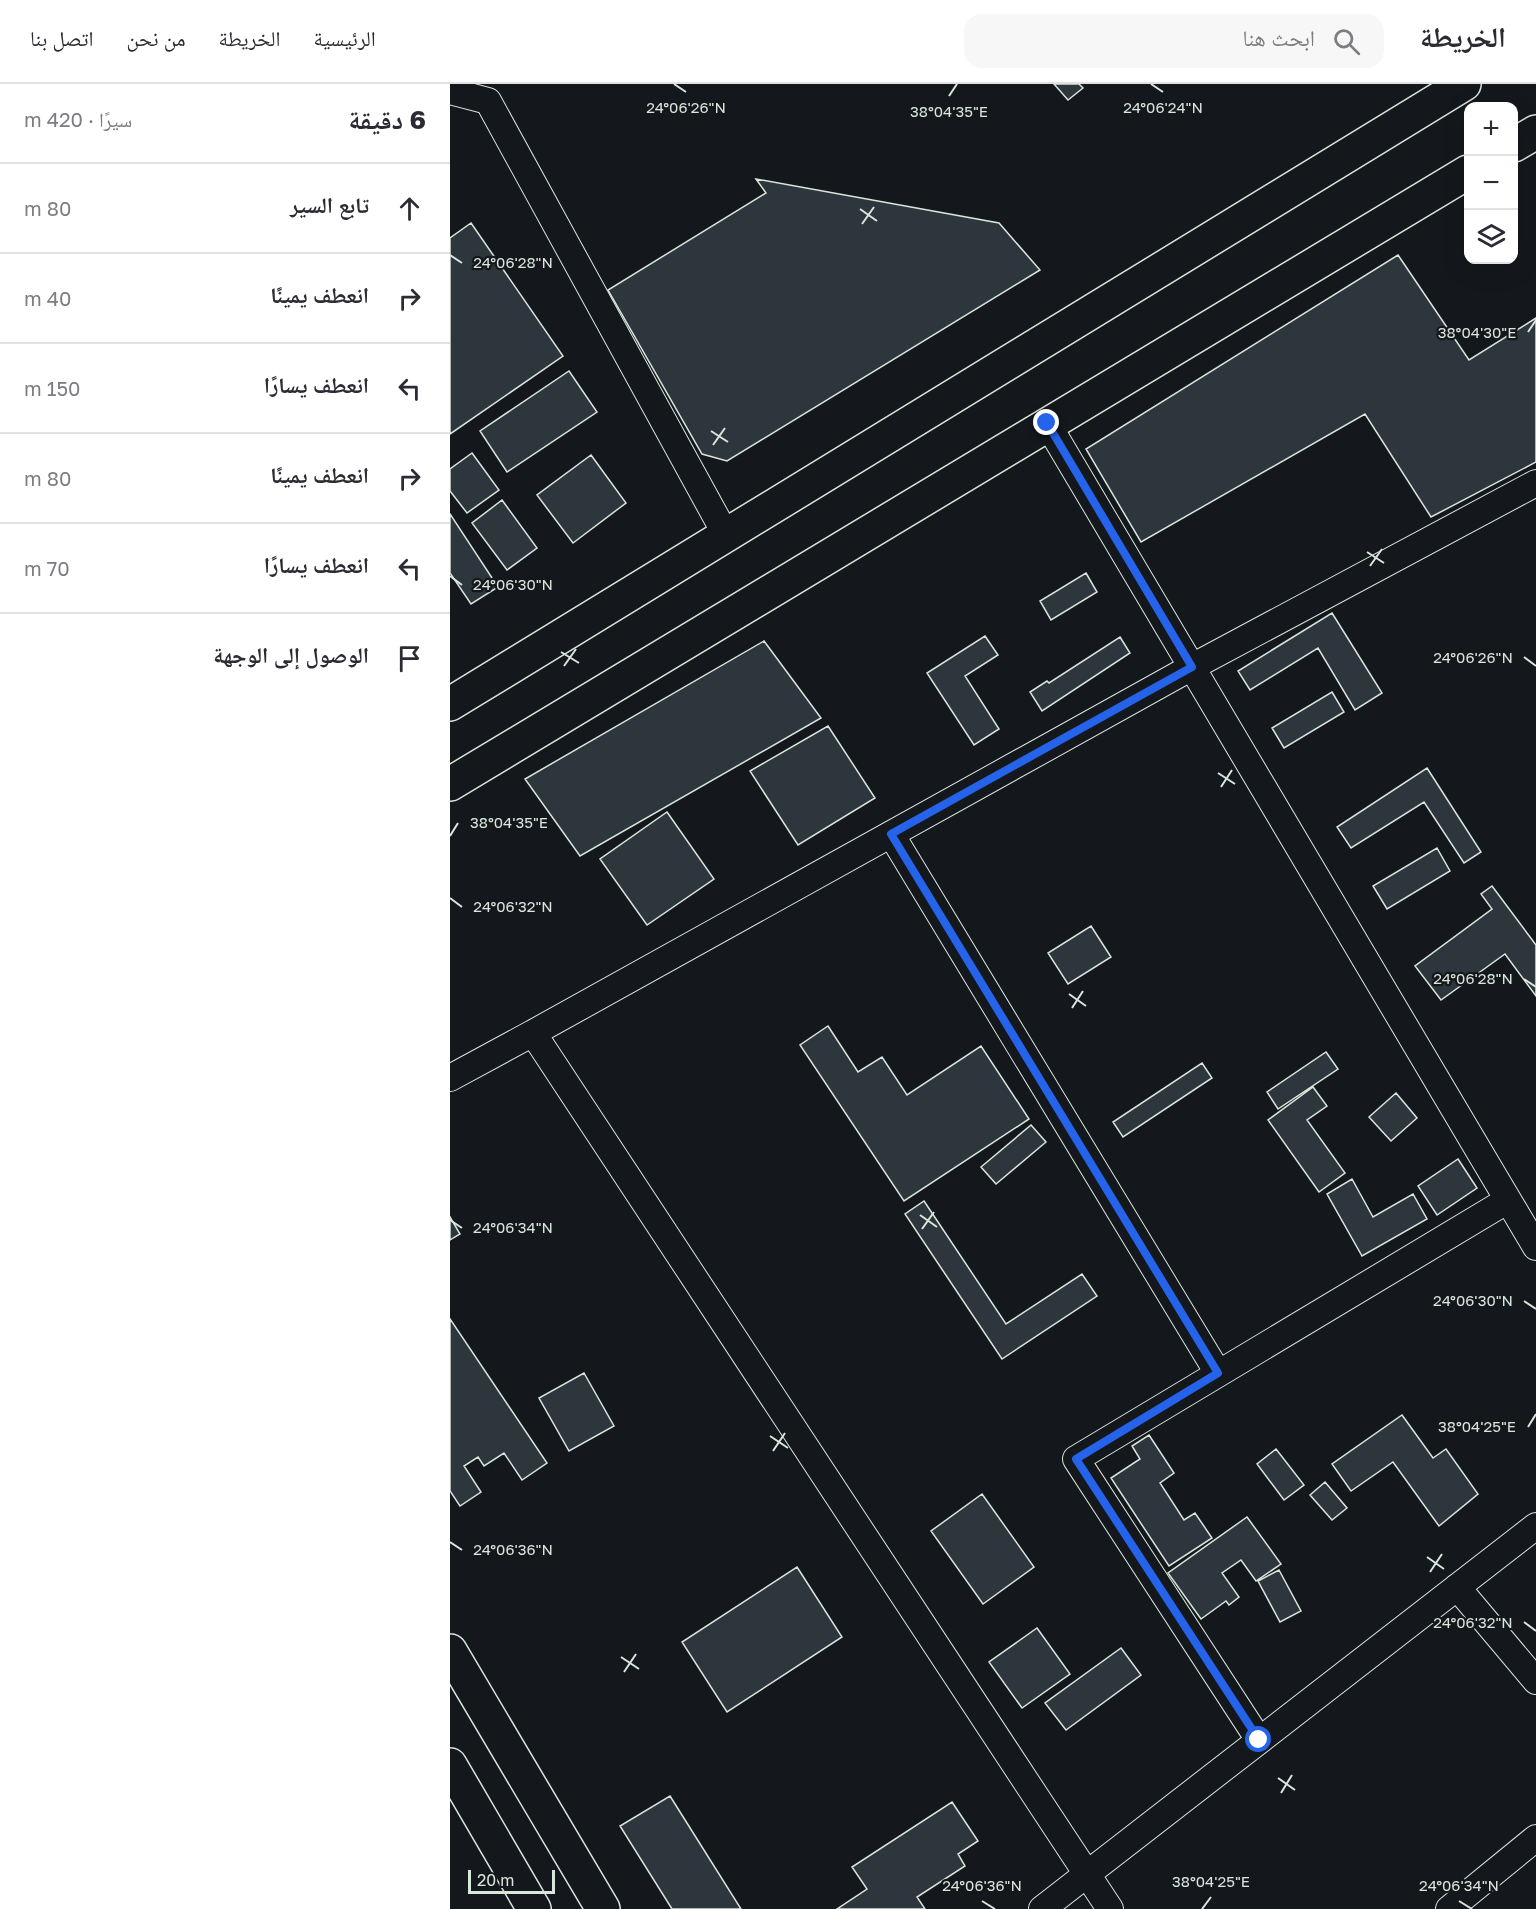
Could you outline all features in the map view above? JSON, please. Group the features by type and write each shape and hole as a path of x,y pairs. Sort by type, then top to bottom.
{"main road":[{"path":"450,704 1464,84"},
{"path":"1518,143 1536,132"},
{"path":"450,784 1464,174"},
{"path":"450,1651 603,1909"},
{"path":"450,1766 534,1909"}],"street":[{"path":"450,91 488,100 726,535"},
{"path":"1047,423 1536,1247"},
{"path":"450,1078 1192,667 1536,483"},
{"path":"891,834 1218,1373"},
{"path":"533,1033 1110,1909"},
{"path":"1259,1740 1076,1459 1508,1200"},
{"path":"1042,1909 1536,1526"},
{"path":"1457,1587 1536,1682"},
{"path":"1449,1909 1536,1838"}],"building":[{"path":"1054,84 1079,84 1083,88 1068,100"},
{"path":"756,179 999,223 1040,270 727,461 702,454 608,290 766,193"},
{"path":"471,223 563,356 450,434 450,238"},
{"path":"1398,255 1469,360 1536,318 1536,462 1431,517 1365,414 1141,542 1086,449"},
{"path":"569,371 597,412 507,472 480,431"},
{"path":"472,453 499,490 467,513 450,491 450,469"},
{"path":"591,455 626,503 573,543 537,495"},
{"path":"502,500 537,548 507,570 472,523"},
{"path":"450,514 498,587 471,604 450,573"},
{"path":"1086,573 1097,592 1051,620 1040,601"},
{"path":"1332,613 1382,693 1355,710 1318,648 1250,690 1238,671"},
{"path":"985,636 998,655 965,676 999,729 974,745 927,673"},
{"path":"1120,637 1130,653 1042,711 1030,692 1047,681 1049,683"},
{"path":"764,641 821,718 580,856 525,779"},
{"path":"1332,692 1344,712 1284,748 1272,728"},
{"path":"828,726 875,798 798,845 750,771"},
{"path":"1427,768 1481,852 1464,863 1424,802 1351,848 1337,827"},
{"path":"667,812 714,879 647,925 600,859"},
{"path":"1437,848 1450,871 1387,909 1373,886"},
{"path":"1492,886 1536,945 1536,996 1505,954 1441,1000 1415,966 1492,909 1481,894"},
{"path":"1091,926 1111,957 1068,984 1048,953"},
{"path":"828,1026 858,1072 882,1057 907,1095 981,1046 1029,1119 904,1201 800,1045"},
{"path":"1326,1052 1338,1069 1278,1109 1267,1092"},
{"path":"1202,1063 1212,1078 1123,1137 1113,1122"},
{"path":"1313,1087 1327,1106 1307,1120 1345,1173 1319,1192 1268,1120"},
{"path":"1396,1093 1417,1118 1391,1141 1369,1117"},
{"path":"1031,1125 1046,1142 996,1184 981,1167"},
{"path":"1458,1159 1477,1188 1437,1215 1418,1186"},
{"path":"1352,1179 1373,1217 1413,1194 1427,1219 1362,1256 1327,1194"},
{"path":"924,1201 1006,1324 1082,1274 1097,1296 1002,1359 905,1214"},
{"path":"450,1217 460,1234 450,1240"},
{"path":"450,1319 547,1463 522,1480 504,1453 484,1466 478,1457 464,1466 481,1492 460,1506 450,1491"},
{"path":"584,1373 614,1426 569,1451 539,1398"},
{"path":"1402,1415 1433,1458 1446,1449 1478,1494 1439,1526 1393,1462 1351,1491 1332,1464"},
{"path":"1149,1435 1174,1473 1160,1483 1184,1520 1195,1513 1212,1538 1169,1566 1111,1478 1140,1459 1132,1446"},
{"path":"1276,1449 1304,1485 1284,1500 1257,1464"},
{"path":"1325,1482 1347,1508 1332,1520 1310,1495"},
{"path":"982,1494 1034,1567 983,1604 931,1531"},
{"path":"1247,1517 1281,1564 1256,1581 1241,1560 1222,1573 1239,1597 1229,1605 1226,1601 1201,1619 1168,1573"},
{"path":"797,1567 842,1637 727,1712 682,1642"},
{"path":"1279,1570 1301,1611 1280,1622 1258,1581"},
{"path":"1037,1628 1070,1674 1022,1708 989,1662"},
{"path":"1121,1648 1141,1675 1066,1730 1045,1703"},
{"path":"670,1796 741,1909 672,1909 620,1826"},
{"path":"952,1802 978,1841 958,1854 965,1866 917,1897 925,1909 837,1909 867,1889 852,1867"}],"route":[{"path":"1047,423 1192,667 891,834 1218,1373 1076,1459 1259,1740"}]}
